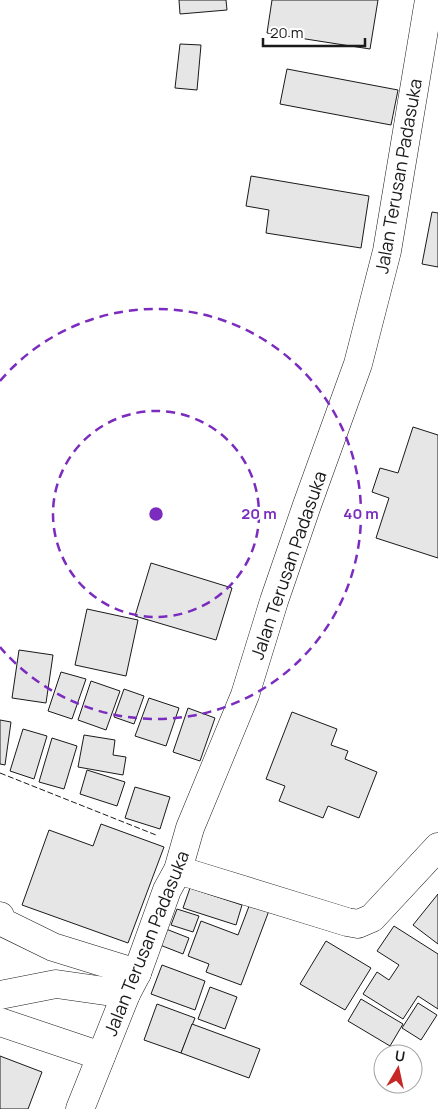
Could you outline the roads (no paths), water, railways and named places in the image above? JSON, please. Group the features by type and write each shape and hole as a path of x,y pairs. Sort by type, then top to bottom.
{"street":[{"name":"Jalan Terusan Padasuka","path":"80,1109 132,983 167,890 178,870 190,828 245,696 274,601 358,364 386,251 429,0"},
{"path":"178,870 358,924 372,918 438,847"},
{"path":"0,916 2,922 132,983"},
{"path":"0,994 56,984 132,983"},
{"path":"0,1022 101,1056"}]}
